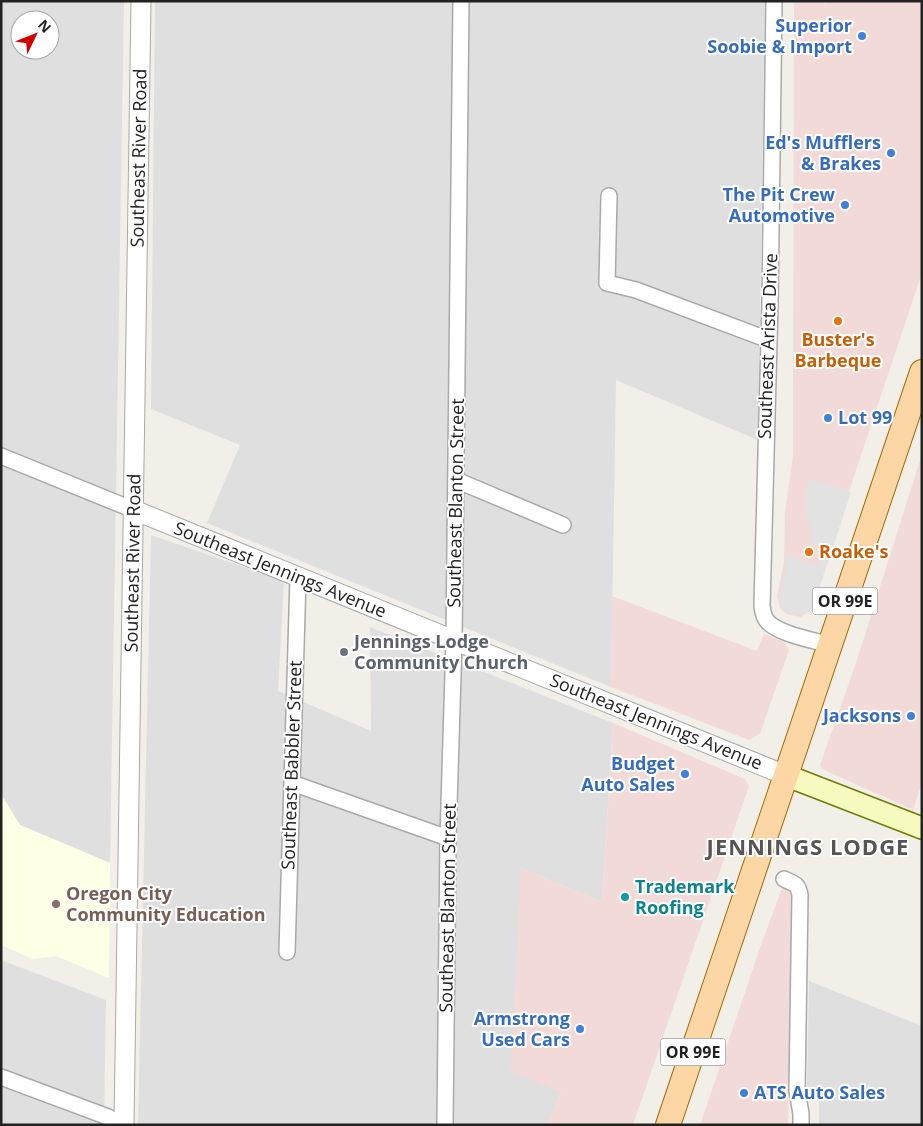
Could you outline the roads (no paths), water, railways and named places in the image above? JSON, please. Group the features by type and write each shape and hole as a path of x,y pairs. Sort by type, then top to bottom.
{"main road":[{"name":"OR 99E","path":"668,1125 922,372"},
{"name":"Southeast Jennings Avenue","path":"785,775 922,828"}],"street":[{"name":"Southeast River Road","path":"123,1125 134,510 140,1"},
{"name":"Southeast Blanton Street","path":"445,1125 448,838 454,641 461,1"},
{"name":"Southeast Arista Drive","path":"774,1 769,340 763,526 763,613 766,620 781,630 830,645"},
{"path":"608,196 607,283 636,290 769,340"},
{"name":"Southeast Jennings Avenue","path":"1,456 785,775"},
{"path":"456,480 563,525"},
{"name":"Southeast Babbler Street","path":"287,952 298,578"},
{"path":"292,784 448,838"},
{"path":"784,879 795,884 799,888 800,895 796,1090 801,1114 800,1125"},
{"path":"1,1077 108,1117 123,1125"}],"place":[{"name":"Superior Soobie & Import","path":"862,36"},
{"name":"Ed's Mufflers & Brakes","path":"891,153"},
{"name":"The Pit Crew Automotive","path":"845,205"},
{"name":"Buster's Barbeque","path":"838,321"},
{"name":"Lot 99","path":"828,418"},
{"name":"Roake's","path":"809,552"},
{"name":"Jennings Lodge Community Church","path":"344,652"},
{"name":"Jacksons","path":"911,716"},
{"name":"Budget Auto Sales","path":"685,774"},
{"name":"Trademark Roofing","path":"625,897"},
{"name":"Oregon City Community Education","path":"56,904"},
{"name":"Armstrong Used Cars","path":"580,1029"},
{"name":"ATS Auto Sales","path":"744,1093"}],"district":[{"name":"JENNINGS LODGE","path":"808,847"}]}
